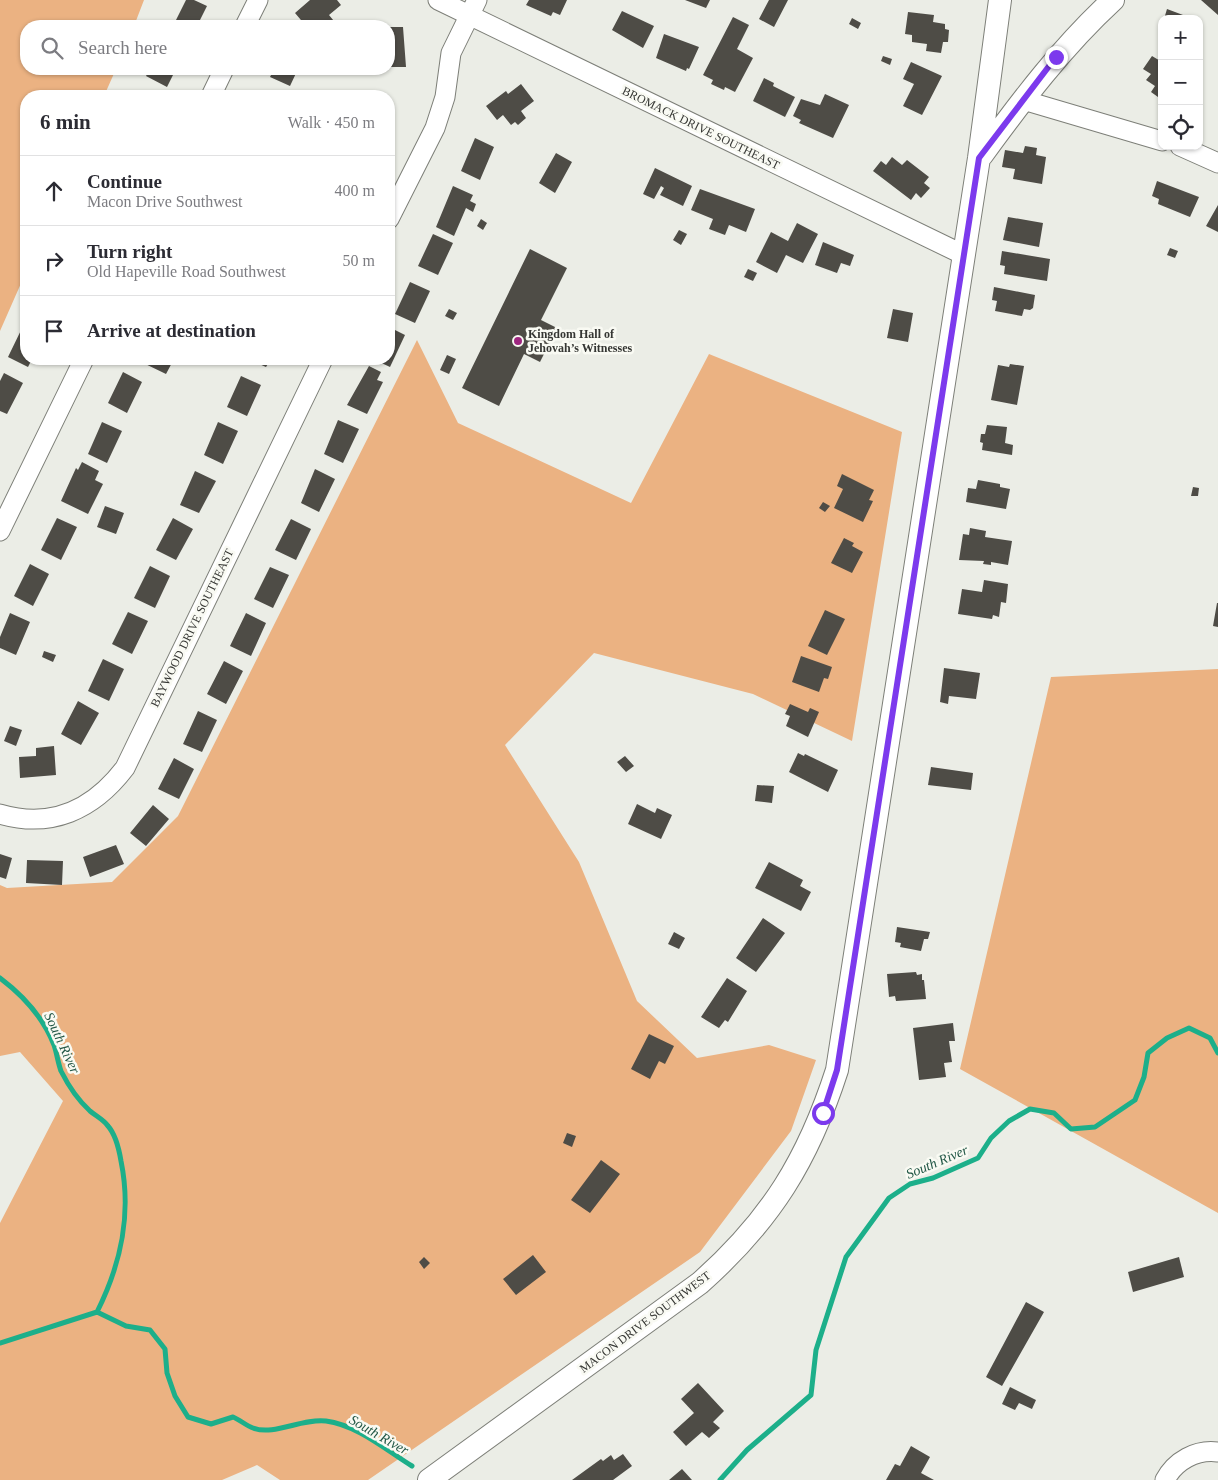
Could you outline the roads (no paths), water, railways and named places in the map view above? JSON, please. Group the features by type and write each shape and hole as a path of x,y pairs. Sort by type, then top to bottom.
{"street":[{"path":"248,20 258,0"},
{"name":"BROMACK DRIVE SOUTHEAST","path":"438,0 473,8 964,255"},
{"name":"MACON DRIVE SOUTHWEST","path":"429,1480 700,1283 731,1255 759,1223 784,1189 806,1152 823,1113 837,1070 979,158 1000,0"},
{"path":"979,158 1056,57 1113,0"},
{"path":"395,207 436,128 445,97 451,53 473,8"},
{"path":"214,90 221,75"},
{"path":"1023,100 1158,140"},
{"path":"1189,150 1218,163"},
{"path":"0,531 81,365"},
{"name":"BAYWOOD DRIVE SOUTHEAST","path":"0,814 20,820 60,817 95,800 112,785 124,768 320,365"},
{"path":"1165,1480 1171,1468 1196,1453 1218,1452"}],"waterway":[{"name":"South River","path":"0,978 17,992 38,1016 50,1035 61,1071 67,1082 86,1107 106,1124 113,1134 118,1147 124,1181 125,1220 118,1257 97,1312"},
{"name":"South River","path":"720,1480 747,1450 811,1395 816,1350 846,1257 889,1198 910,1184 933,1178 978,1158 991,1138 1009,1121 1030,1109 1054,1113 1071,1129 1095,1127 1135,1100 1144,1077 1148,1053 1167,1038 1189,1028 1210,1038 1218,1053"},
{"name":"South River","path":"97,1312 126,1326 150,1330 165,1349 167,1373 175,1396 188,1417 211,1424 233,1417 261,1430 279,1429 317,1421 338,1423 371,1439 412,1466"},
{"path":"0,1343 97,1312"}],"place":[{"name":"Kingdom Hall of Jehovah’s Witnesses","path":"518,341"}]}
